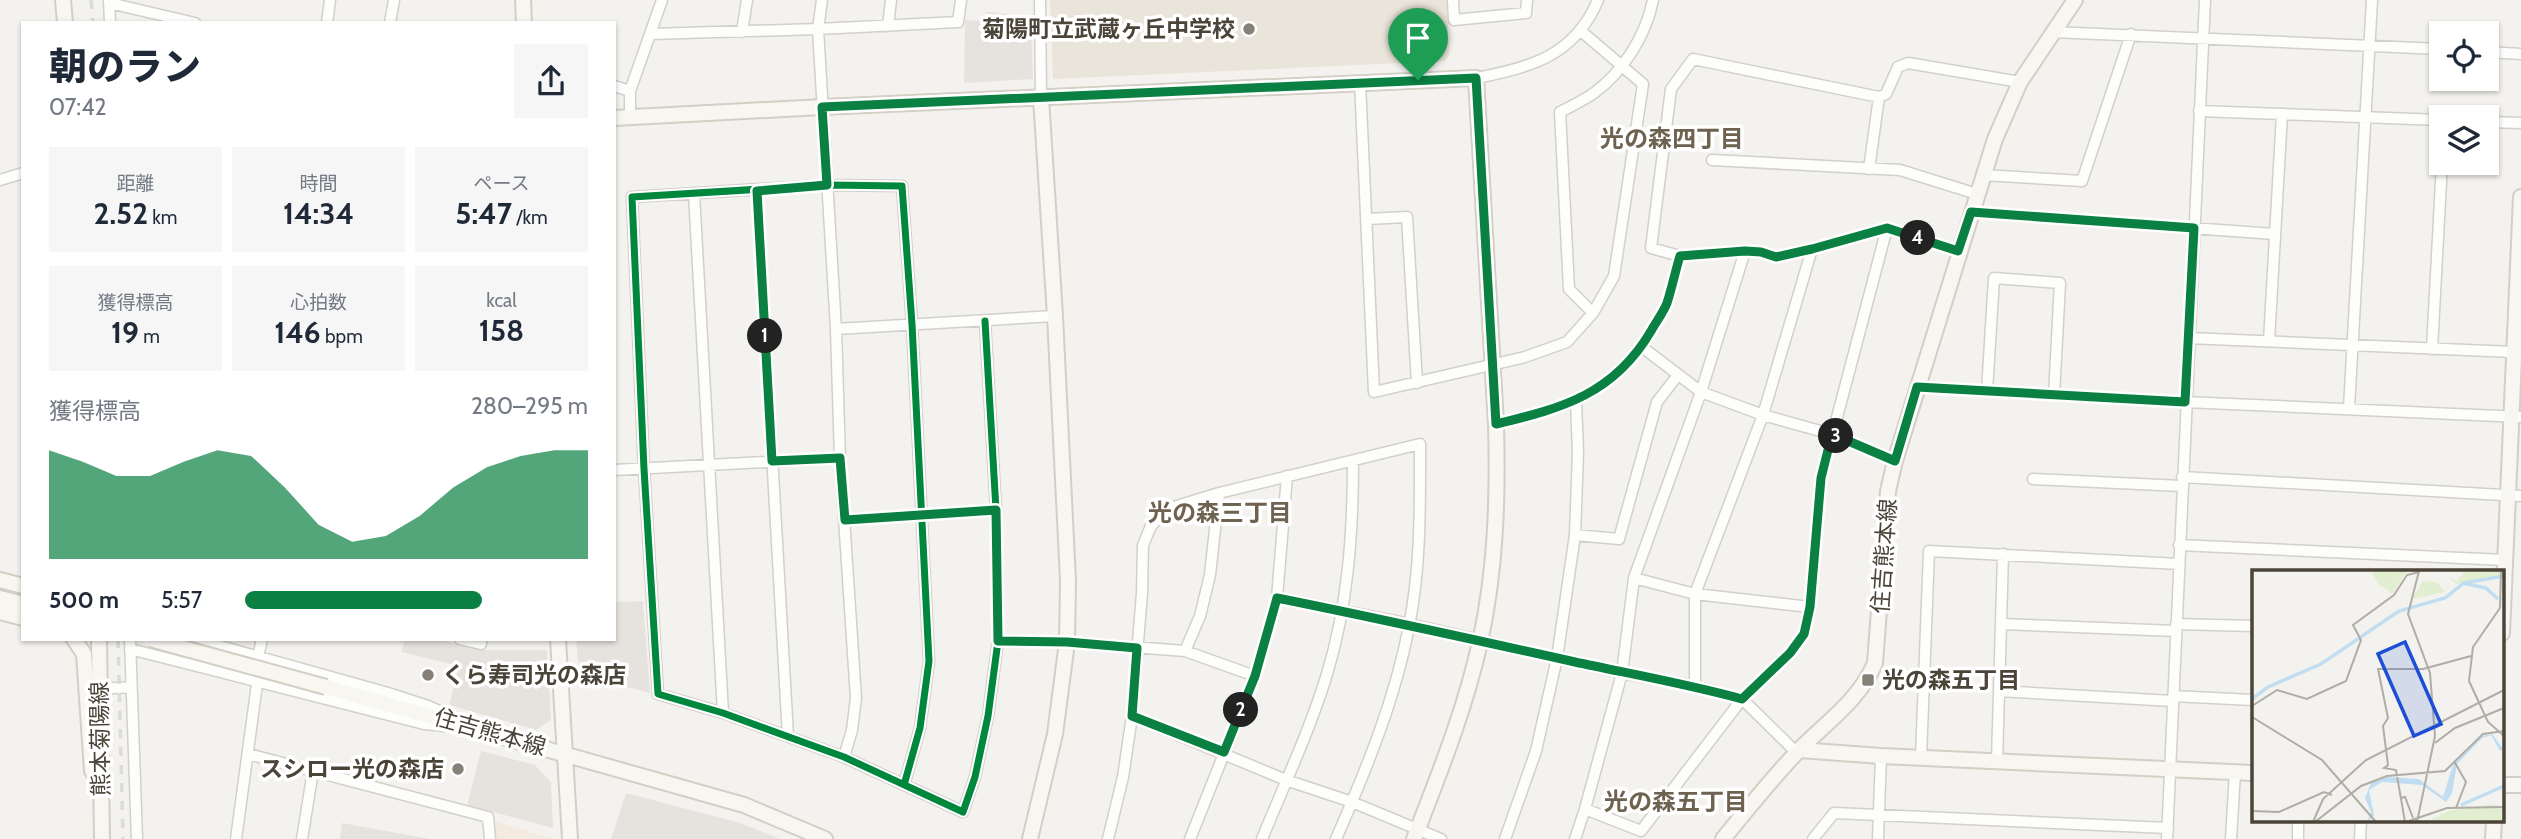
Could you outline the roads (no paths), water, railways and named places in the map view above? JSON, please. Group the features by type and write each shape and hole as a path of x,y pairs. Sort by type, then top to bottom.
{"street":[{"path":"63,0 65,21"},
{"path":"327,21 330,0"},
{"path":"390,21 394,0"},
{"path":"523,0 524,21"},
{"path":"630,117 630,91 662,0"},
{"path":"742,32 747,0"},
{"path":"822,0 818,29 836,329 840,458 856,698 852,730 844,757"},
{"path":"888,26 891,0"},
{"path":"652,34 958,22 961,0"},
{"path":"1030,839 1055,734 1067,642 1068,581 1041,98 1040,0"},
{"path":"1453,0 1454,20 1525,13 1527,0"},
{"path":"616,118 1476,78 1511,72 1541,61 1563,48 1581,31 1598,0"},
{"path":"1593,313 1569,289 1560,112 1595,92 1622,65 1643,33 1653,0"},
{"name":"住吉熊本線","path":"1723,839 1798,751 1852,701 1868,680 1875,663 1888,491 1958,251 1995,139 2021,82 2075,0"},
{"path":"1813,839 1834,813 2167,834 2205,0"},
{"path":"2349,408 2372,0"},
{"path":"110,21 109,2 187,21"},
{"path":"1360,82 1374,393 1525,357 1567,342 1593,313 1614,276 1643,85 1581,31"},
{"path":"2052,32 2429,48"},
{"path":"1983,175 2082,181 2131,34"},
{"path":"2499,53 2521,54"},
{"path":"1958,251 1887,228 1776,257 1745,251 1680,256 1651,247 1671,89 1693,59 1879,97 1886,94 1898,67 1908,63 2021,82"},
{"path":"1416,835 1458,723 1480,640 1494,557 1498,476 1476,78"},
{"path":"616,87 630,91"},
{"path":"1869,169 1879,97"},
{"path":"2199,111 2429,120"},
{"path":"2269,341 2282,114"},
{"path":"2499,122 2521,123"},
{"path":"1712,160 1909,172 1977,194"},
{"path":"0,180 21,174"},
{"path":"2432,349 2441,175"},
{"path":"904,785 920,728 929,661 923,515 902,186 827,185 632,198 644,469 658,694 723,713 844,757 904,785 963,812 975,777 988,716 998,641 996,510 985,321"},
{"path":"757,191 789,736"},
{"path":"695,194 723,713"},
{"path":"2504,584 2514,496 2516,417 2513,352 2517,326 2521,197"},
{"path":"1971,212 2276,234"},
{"path":"1367,219 1407,217 1417,383"},
{"path":"1585,809 1642,831 1742,699 1790,653 1804,634 1810,607 1821,478 1887,228"},
{"path":"1695,686 1695,594 1763,415 1812,249"},
{"path":"1574,839 1585,809 1622,673 1634,578 1701,392 1745,251"},
{"path":"1496,424 1576,402 1624,369 1642,347 1666,305 1680,256"},
{"path":"1987,391 1994,278 2060,284 2054,395"},
{"path":"836,329 1055,316"},
{"path":"2188,338 2513,352"},
{"path":"1642,347 1701,392 1763,415 1832,434 1895,461"},
{"path":"1575,535 1619,539 1657,402 1678,375"},
{"path":"1917,387 2516,417"},
{"path":"1505,839 1536,751 1557,658 1575,535 1578,452 1576,402"},
{"path":"1108,839 1123,777 1132,716 1143,545 1151,526 1167,509 1219,493 1419,444 1420,511 1410,624 1378,738 1336,839"},
{"path":"616,470 840,458"},
{"path":"1262,839 1327,673 1342,611 1353,514 1353,461"},
{"path":"1190,839 1255,676 1277,598 1287,476"},
{"path":"2034,480 2182,482 2514,496"},
{"path":"1185,651 1200,616 1210,575 1219,493"},
{"path":"845,520 996,510"},
{"path":"2179,545 2505,560"},
{"path":"1921,757 1929,551 2179,564"},
{"path":"1997,761 2003,554"},
{"path":"1634,578 1695,594 1810,607"},
{"path":"0,580 21,585"},
{"path":"0,598 21,603"},
{"path":"1277,598 1410,624 1622,673 1695,686 1742,699 1798,751 2252,773"},
{"path":"0,612 21,617"},
{"path":"2001,624 2176,628 2252,626"},
{"path":"75,641 84,654 92,769 102,833"},
{"name":"熊本菊陽線","path":"99,641 102,833"},
{"name":"住吉熊本線","path":"157,641 744,805 825,839"},
{"path":"202,641 428,706 483,731"},
{"path":"236,839 258,681 257,656 261,641"},
{"path":"558,641 570,839"},
{"path":"998,641 1067,642 1185,651 1255,676"},
{"path":"137,839 137,772 130,644 258,681 424,723 483,731"},
{"path":"100,689 131,687"},
{"path":"1999,691 2252,700"},
{"path":"1132,716 1286,780 1352,802 1416,835 1441,839"},
{"path":"248,754 488,817 490,839"},
{"path":"1878,839 1881,756"},
{"path":"302,839 313,771"},
{"path":"2231,839 2235,772"}],"railway":[{"path":"91,0 93,21"},
{"path":"118,641 123,839"}],"place":[{"name":"菊陽町立武蔵ヶ丘中学校","path":"1249,29"},
{"name":"くら寿司光の森店","path":"428,675"},
{"name":"光の森五丁目","path":"1868,680"},
{"name":"スシロー光の森店","path":"458,769"}],"district":[{"name":"光の森四丁目","path":"1672,138"},
{"name":"光の森三丁目","path":"1220,512"},
{"name":"光の森五丁目","path":"1676,801"}]}
